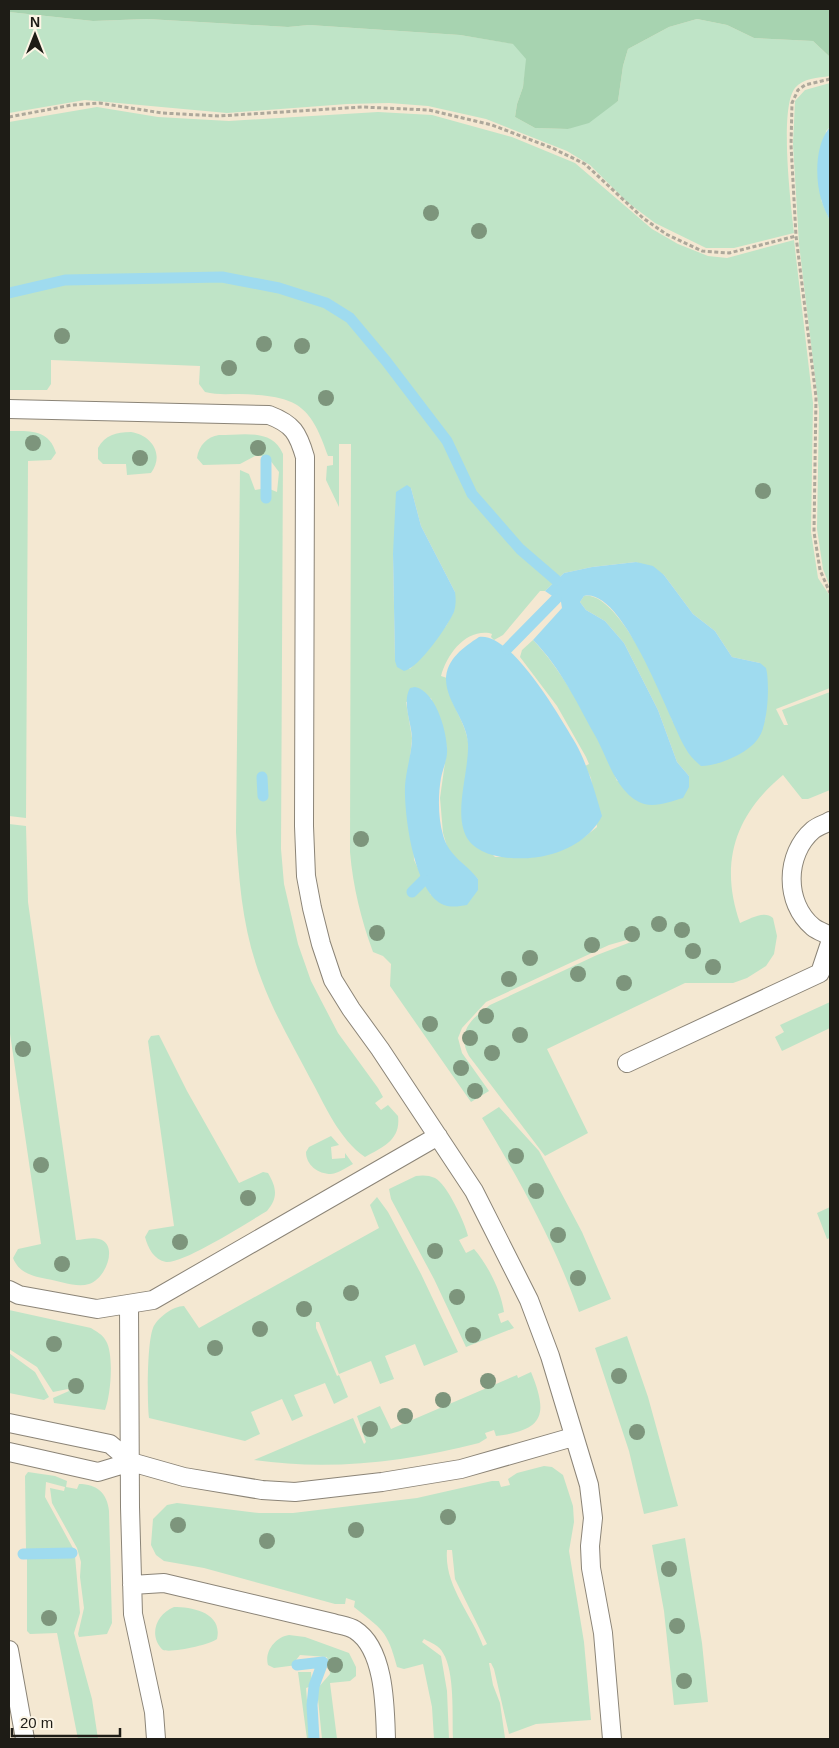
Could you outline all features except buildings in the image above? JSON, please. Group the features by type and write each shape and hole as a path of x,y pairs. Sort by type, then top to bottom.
{"lane":[{"path":"9,410 269,415 286,422 299,436 305,457 304,826 306,876 312,908 333,980 474,1191 529,1300 550,1356 589,1485 593,1518 590,1546 591,1568 603,1633 612,1739"},
{"path":"830,820 813,830 799,847 792,868 792,889 799,910 813,927 830,936"},
{"path":"627,1063 820,973 830,943"},
{"path":"9,1290 19,1295 97,1309 153,1300 438,1136"},
{"path":"129,1304 133,1614 154,1712 156,1739"},
{"path":"9,1423 110,1444 131,1462 184,1477 262,1490 295,1492 382,1482 461,1469 573,1437"},
{"path":"9,1452 98,1472 131,1462"},
{"path":"132,1585 164,1583 332,1622 355,1630 368,1643 379,1669 386,1739"},
{"path":"9,1650 25,1739"}],"path":[{"path":"830,79 801,87 792,103 792,180 796,236 816,397 814,532 820,570 830,593"},
{"path":"9,117 72,105 100,103 162,113 219,116 370,107 429,110 492,125 552,148 584,164 642,218 666,234 702,250 729,253 796,236"}],"shaded area":[{"path":"9,9 830,9 830,1739 9,1739"}],"green space":[{"path":"9,9 830,9 830,57 813,41 754,38 727,25 697,19 669,27 628,49 623,66 618,101 589,123 568,129 535,128 515,117 523,87 526,59 513,44 460,35 309,25 288,27 147,19 93,21 9,12"},
{"path":"9,12 93,21 147,19 288,27 309,25 460,35 514,44 527,59 523,87 515,117 535,128 568,129 618,101 623,66 628,49 669,27 697,19 727,25 754,38 813,41 830,57 830,76 802,82 795,88 790,99 787,158 794,233 734,248 706,248 655,223 627,202 590,165 567,151 486,119 428,106 389,103 347,104 227,113 85,100 9,113"},
{"path":"830,83 830,127 826,131 821,200 830,221 830,587 823,569 817,529 819,410 799,244 793,144 795,101 805,90"},
{"path":"97,107 158,117 229,121 378,112 432,115 512,137 575,163 652,229 678,244 708,256 727,258 794,240 813,403 811,532 818,578 830,596 830,688 776,709 784,725 788,725 782,710 830,692 830,790 808,799 802,799 783,775 753,807 736,841 732,860 731,880 740,923 761,915 773,918 777,936 774,954 766,966 747,978 733,983 685,983 547,1049 588,1133 545,1156 469,1056 465,1047 465,1033 472,1021 490,1005 597,955 631,942 630,939 609,945 486,1002 462,1028 458,1038 462,1053 489,1091 471,1102 390,986 391,964 383,956 373,952 355,890 350,852 351,444 339,444 339,507 326,480 327,466 333,465 333,456 328,456 321,438 307,413 287,400 274,397 205,392 199,384 200,366 51,360 51,384 47,390 9,390 9,122","holes":["411,488 421,526 455,592 454,611 446,626 410,669 395,660 393,554","636,562 664,575 693,614 715,631 732,657 760,663 766,704 765,721 673,722 650,668 625,626 611,609 597,598 584,596 580,602 586,610 605,621 624,643 658,710 677,762 689,776 617,781 581,707 557,670 533,640 522,650 520,657 557,706 586,757 589,764 585,766 591,778 597,827 573,844 549,853 495,857 462,823 469,761 468,741 450,694 447,678 441,676 452,652 465,639 480,633 492,634 491,637 494,640 503,635 540,591 545,591 564,573 592,567","431,698 447,748 440,798 443,833 448,850 478,879 478,890 431,895 414,860 410,759 412,738 406,702"]},
{"path":"9,431 31,432 43,435 49,439 56,453 51,460 28,461 26,818 9,816"},
{"path":"131,432 145,437 154,446 157,459 151,473 127,475 126,464 103,464 98,459 98,448 104,440 116,434"},
{"path":"247,434 264,437 272,440 283,454 281,849 284,884 298,944 311,981 338,1033 383,1097 375,1103 381,1110 388,1105 398,1116 397,1131 394,1137 384,1146 365,1157 340,1132 285,1031 262,981 246,926 236,832 240,470 249,474 255,490 267,488 277,492 279,472 270,460 270,456 255,456 240,464 203,465 197,458 200,449 207,440 219,435"},
{"path":"9,824 26,826 28,902 76,1240 99,1239 105,1242 108,1247 108,1262 101,1276 95,1281 84,1285 68,1284 31,1275 22,1270 13,1258 18,1249 41,1244 9,1027"},
{"path":"830,1002 830,1028 782,1051 775,1037 784,1032 780,1025"},
{"path":"159,1035 187,1091 239,1183 263,1172 268,1173 275,1188 275,1197 267,1211 201,1249 175,1261 166,1262 158,1259 152,1253 145,1237 149,1230 174,1226 148,1041 151,1036"},
{"path":"499,1107 539,1151 582,1232 611,1299 579,1312 548,1237 482,1118"},
{"path":"331,1136 339,1145 331,1147 332,1159 345,1158 345,1153 353,1164 340,1171 326,1174 310,1165 306,1152 309,1147"},
{"path":"416,1176 435,1178 445,1188 463,1222 468,1236 459,1240 466,1253 474,1249 484,1263 497,1287 502,1304 504,1312 498,1314 501,1323 508,1320 514,1328 466,1347 434,1279 391,1199 389,1189"},
{"path":"377,1197 388,1212 421,1274 458,1352 424,1366 415,1344 385,1356 394,1379 380,1384 371,1361 339,1374 319,1322 316,1322 316,1328 348,1397 334,1404 325,1383 294,1395 303,1416 292,1421 282,1399 251,1412 260,1434 245,1441 149,1418 148,1386 151,1335 155,1324 162,1317 170,1310 184,1306 199,1328 379,1228 370,1205"},
{"path":"830,1207 830,1238 827,1239 817,1213"},
{"path":"9,1310 91,1328 103,1337 108,1347 111,1365 110,1385 105,1410 54,1403 53,1398 69,1391 68,1389 53,1392 37,1367 9,1349"},
{"path":"627,1336 648,1397 678,1506 644,1514 629,1451 595,1348"},
{"path":"9,1353 35,1372 49,1397 44,1400 9,1393"},
{"path":"531,1372 540,1399 540,1409 538,1418 525,1429 496,1436 494,1430 485,1433 487,1438 479,1443 395,1460 311,1465 254,1460 353,1418 364,1444 366,1442 357,1416 380,1406 391,1429 517,1375 518,1378"},
{"path":"544,1466 552,1467 563,1475 573,1506 574,1522 569,1551 584,1642 591,1720 536,1724 509,1734 494,1669 491,1663 489,1663 493,1685 500,1703 505,1738 503,1739 453,1739 452,1694 447,1661 442,1651 432,1643 424,1639 422,1642 441,1656 447,1691 449,1739 434,1739 432,1707 423,1664 404,1669 397,1667 386,1637 377,1626 354,1607 355,1601 346,1598 345,1604 335,1604 204,1568 164,1561 156,1555 151,1545 153,1519 167,1505 177,1503 259,1513 293,1513 417,1498 492,1481 499,1481 501,1487 510,1485 508,1479 517,1473","holes":["447,1550 452,1550 455,1579 487,1644 483,1646 450,1576"]},
{"path":"28,1472 55,1476 67,1481 66,1487 77,1489 79,1484 91,1486 100,1491 106,1499 109,1511 112,1623 107,1634 79,1637 78,1634 84,1608 80,1577 81,1562 77,1548 52,1503 50,1488 64,1491 65,1487 46,1482 45,1497 74,1550 26,1549 25,1476"},
{"path":"685,1538 702,1643 708,1702 674,1705 664,1611 652,1545"},
{"path":"75,1556 80,1613 74,1633 92,1699 98,1739 78,1739 57,1633 30,1634 27,1631 27,1558"},
{"path":"174,1607 198,1610 211,1617 218,1630 217,1639 190,1648 163,1650 156,1638 156,1626 163,1615"},
{"path":"284,1636 305,1637 349,1653 356,1667 356,1676 350,1681 330,1683 337,1739 322,1739 317,1689 330,1674 327,1657 300,1655 296,1660 297,1665 274,1668 268,1665 269,1650 272,1645"},
{"path":"298,1672 311,1672 312,1686 306,1688 310,1739 307,1739"}],"water":[{"path":"830,127 830,221 821,199 817,171 821,142"},
{"path":"407,485 411,488 421,526 455,592 456,602 454,612 432,646 417,663 404,671 397,667 395,661 393,554 396,492"},
{"path":"636,562 653,566 664,575 693,614 715,631 732,657 760,663 766,668 767,675 766,713 762,731 755,743 733,758 716,764 701,766 686,749 644,659 629,633 614,612 599,599 584,596 580,602 586,610 605,621 624,643 658,710 677,762 689,776 689,787 683,798 655,805 639,802 624,790 568,687 552,662 533,640 562,608 561,602 545,591 564,573 592,567"},
{"path":"479,637 492,639 506,648 534,679 576,744 588,770 602,816 586,836 564,850 528,858 493,855 474,846 467,838 463,828 461,805 468,744 464,728 447,688 446,680 452,660 462,649"},
{"path":"415,687 428,695 442,721 447,752 440,785 440,821 449,849 478,879 478,890 467,905 447,906 434,898 418,870 413,852 406,815 405,786 412,737 407,699 410,688"}],"waterway":[{"path":"9,293 65,280 222,277 279,288 326,303 350,318 386,361 447,441 472,494 520,549 556,580"},
{"path":"266,460 266,498"},
{"path":"507,649 556,599"},
{"path":"262,777 263,796"},
{"path":"412,892 424,880"},
{"path":"23,1554 72,1553"},
{"path":"297,1665 323,1662 314,1686 312,1705 314,1739"}]}
